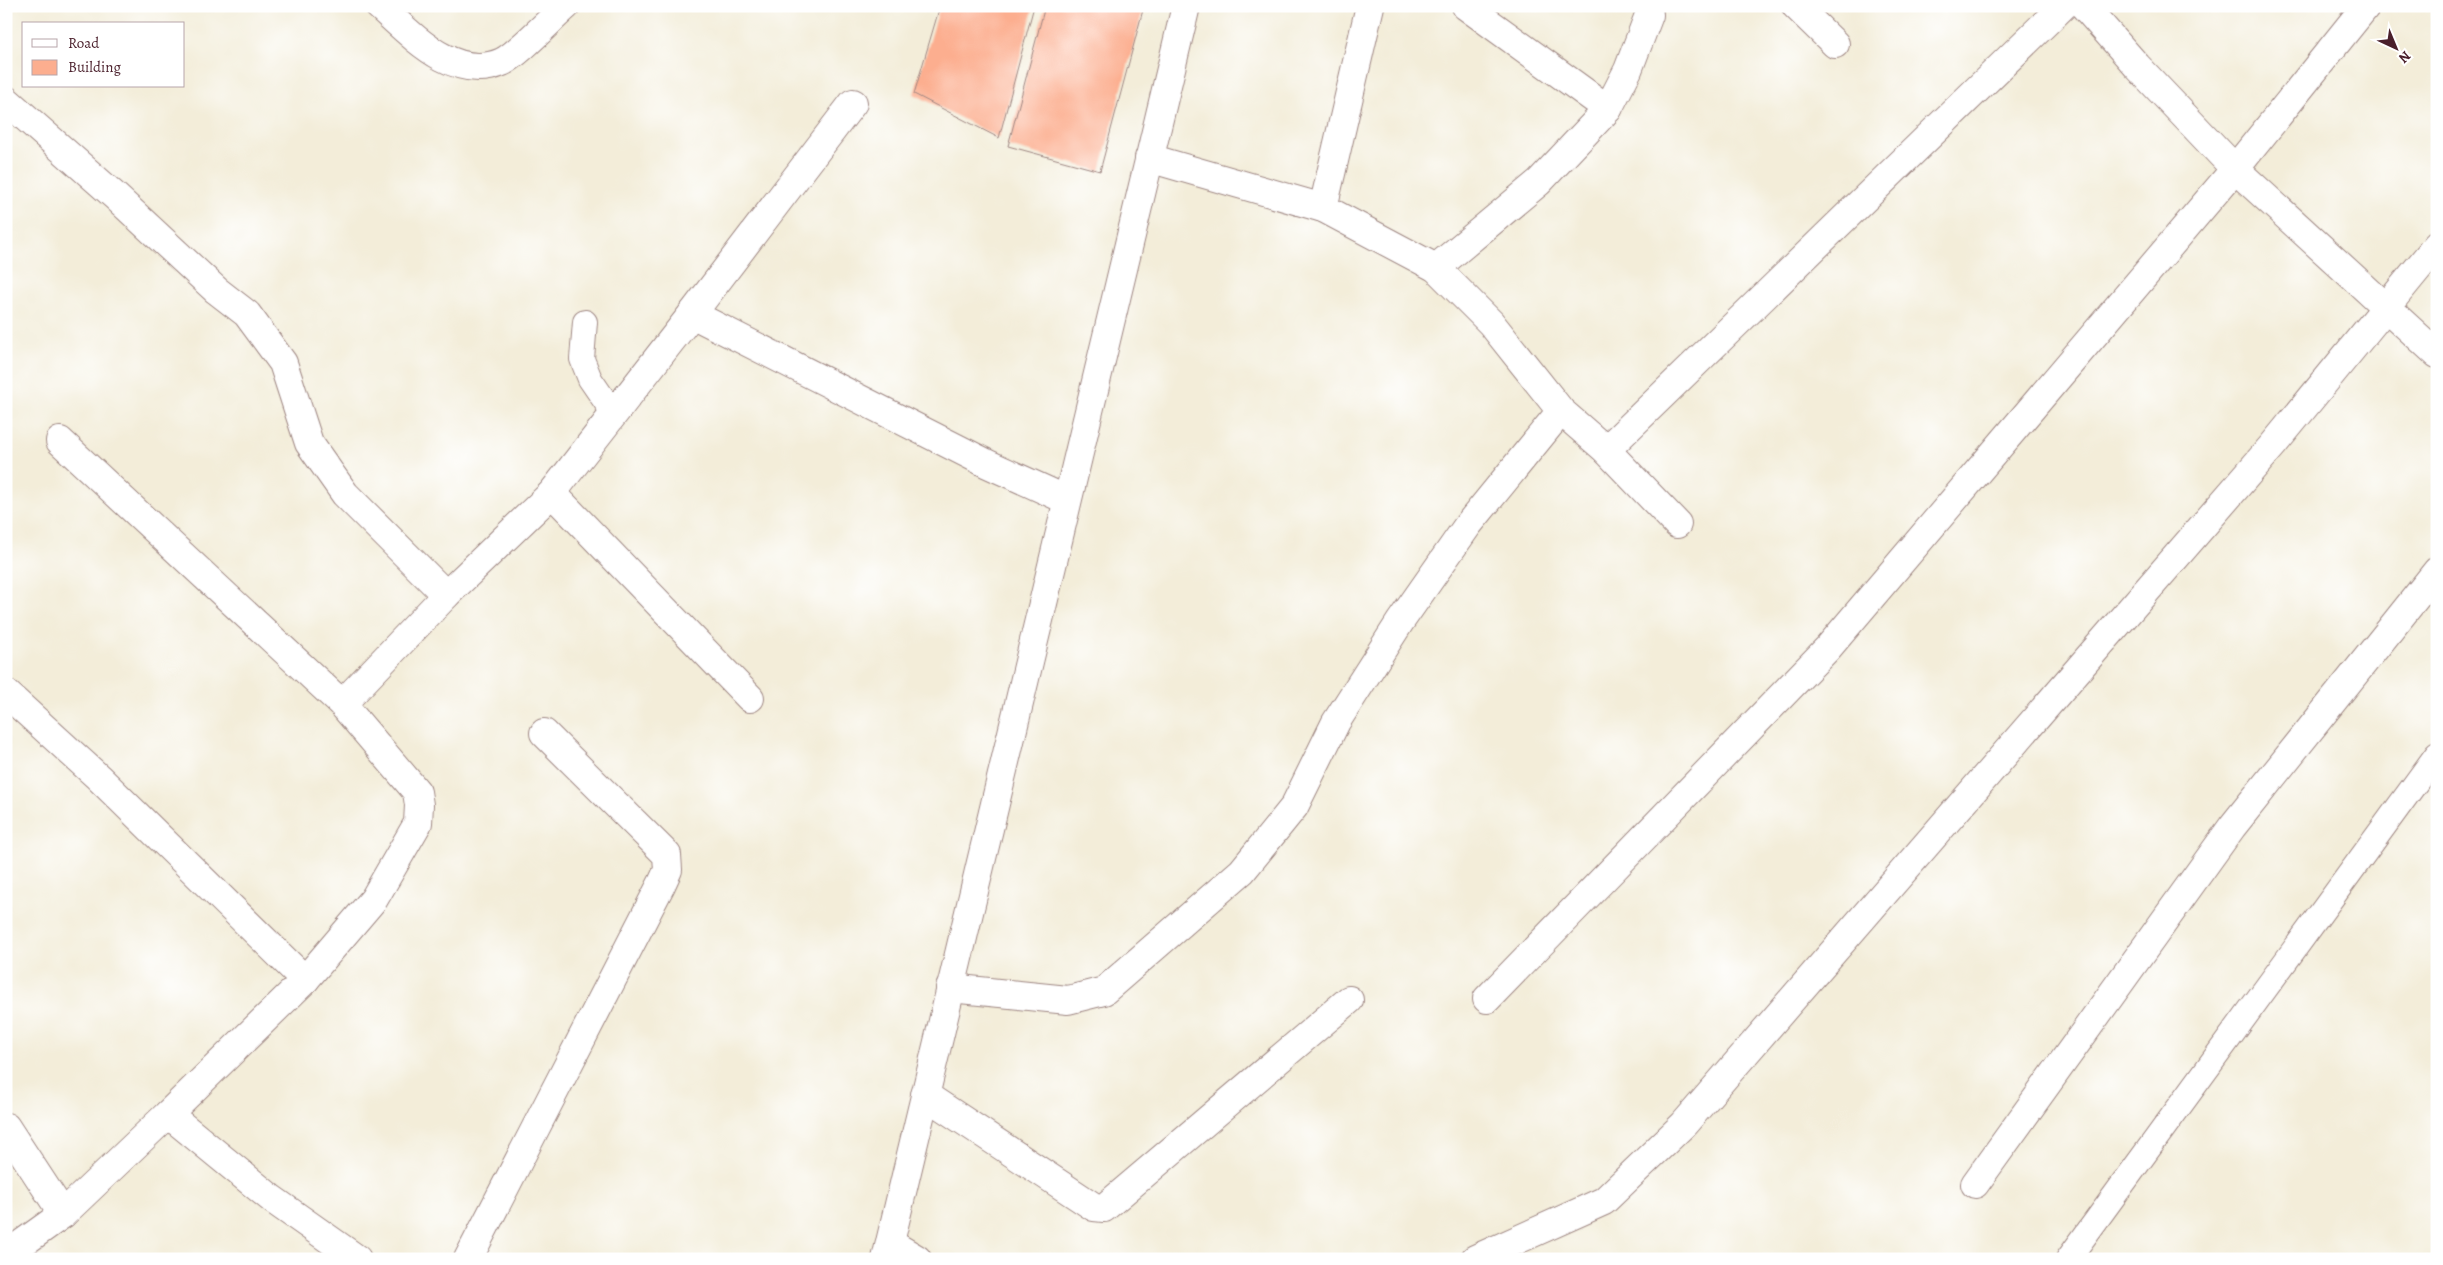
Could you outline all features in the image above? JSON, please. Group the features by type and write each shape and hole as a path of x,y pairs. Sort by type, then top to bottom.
{"street":[{"path":"379,6 430,50 450,61 473,66 502,62 566,6"},
{"path":"917,1259 888,1251 1186,6"},
{"path":"1323,208 1370,6"},
{"path":"1466,6 1608,109"},
{"path":"1436,268 1539,182 1608,109 1628,70 1649,15 1648,6"},
{"path":"1796,6 1835,44"},
{"path":"1606,450 2063,6"},
{"path":"2084,6 2136,66 2235,169 2437,354"},
{"path":"1487,999 1828,648 2235,169 2366,6"},
{"path":"6,100 216,290 247,314 283,363 310,443 335,479 346,494 446,595"},
{"path":"342,704 446,595 552,493 692,314 852,103"},
{"path":"1149,158 1323,208 1436,268 1491,323 1561,411 1606,450 1677,524"},
{"path":"1475,1259 1604,1201 1684,1124 2274,445 2437,245"},
{"path":"692,314 971,455 1067,500"},
{"path":"950,988 1068,1000 1104,991 1242,871 1294,807 1336,722 1428,581 1468,525 1561,411"},
{"path":"6,1255 63,1214 305,980 374,900 418,823 419,805 417,792 342,704 60,441"},
{"path":"552,493 750,698"},
{"path":"1975,1184 2232,828 2437,571"},
{"path":"6,693 98,777 305,980"},
{"path":"468,1259 662,883 668,864 667,855 544,733"},
{"path":"925,1095 1094,1207 1104,1208 1349,1000"},
{"path":"168,1114 272,1199 357,1259"},
{"path":"6,1127 63,1214"}],"lane":[{"path":"585,322 582,358 590,379 614,414"},
{"path":"2068,1259 2437,754"}],"building":[{"path":"940,6 1034,6 999,138 914,94"},
{"path":"1045,6 1144,6 1100,171 1008,146"}]}
